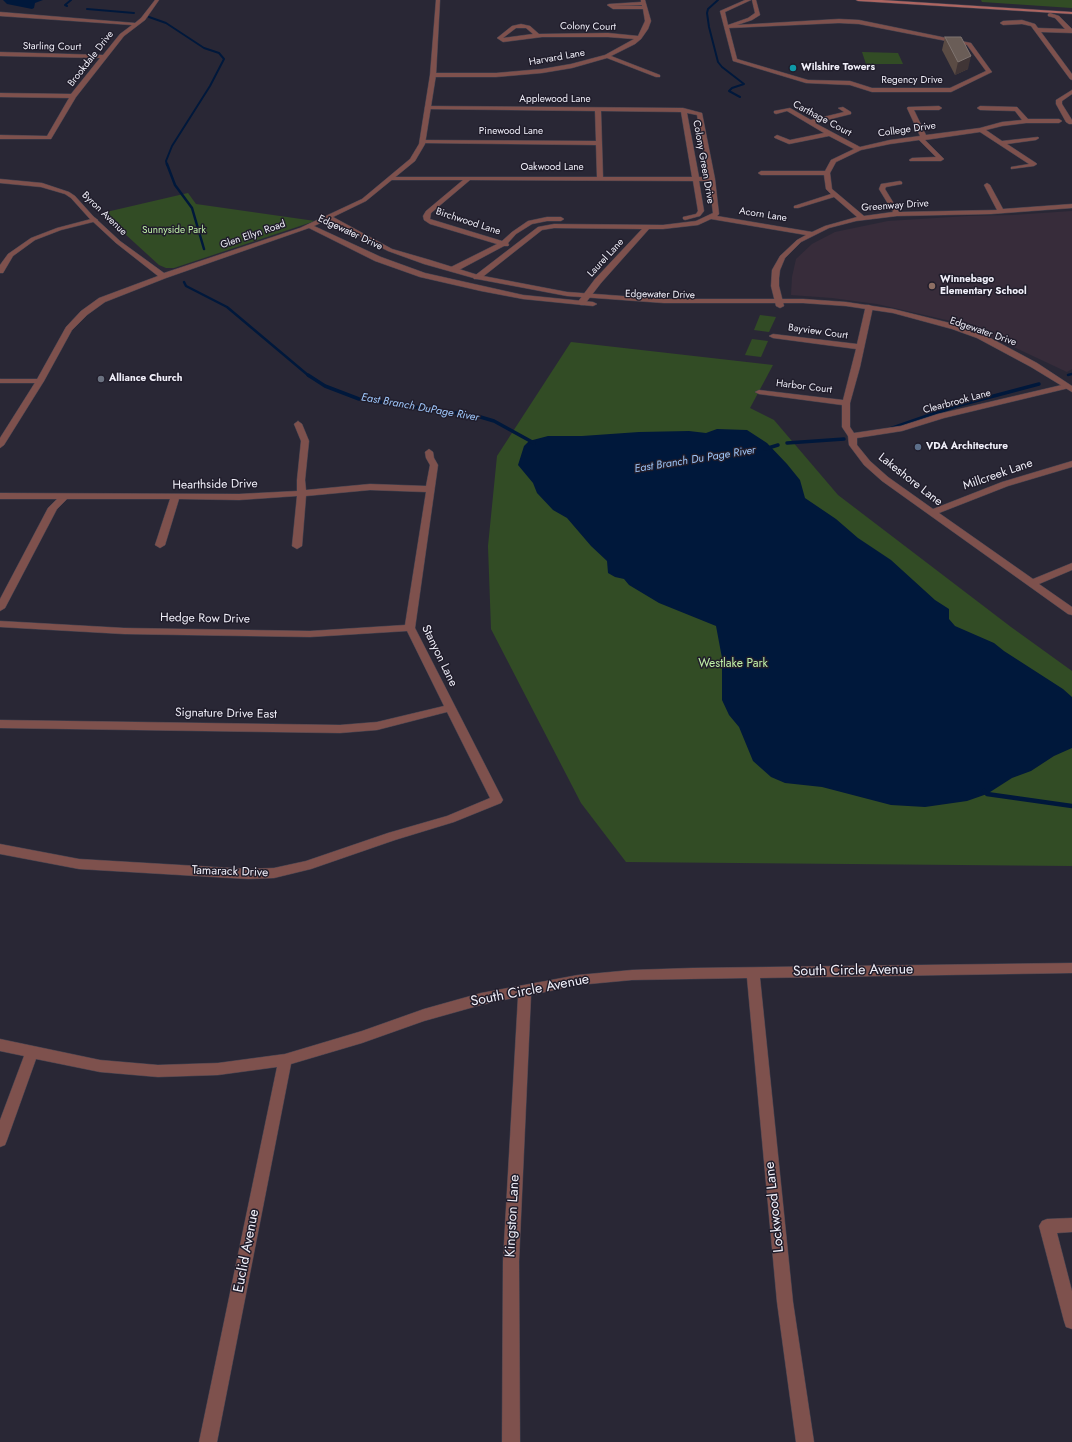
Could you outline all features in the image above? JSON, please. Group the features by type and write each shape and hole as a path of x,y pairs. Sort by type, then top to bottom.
{"main road":[{"path":"858,0 1072,12"},
{"path":"916,0 1072,9"}],"street":[{"name":"Brookdale Drive","path":"0,137 49,138 73,96 122,34 143,19 157,0"},
{"name":"Glen Ellyn Road","path":"0,445 40,381 69,329 84,313 102,300 163,276 309,226 364,200 413,160 422,142 433,75 438,0"},
{"name":"Regency Drive","path":"726,27 839,21 859,22 969,44 988,72 951,90 872,90 850,83 808,82 735,60 726,27 722,11 749,0"},
{"path":"726,27 734,23 750,19 758,14 754,0"},
{"path":"644,3 618,8 613,8 609,5 644,3"},
{"path":"639,38 648,21 644,3"},
{"path":"0,14 135,24"},
{"path":"1050,15 1057,17 1070,31"},
{"path":"1003,23 1026,22 1032,25 1038,30 1064,62 1072,78"},
{"name":"Colony Court","path":"537,35 528,27 521,26 514,27 500,38 503,40 508,40 537,35 608,35 639,38"},
{"path":"1038,30 1070,31"},
{"name":"Harvard Lane","path":"433,75 496,75 542,71 572,66 607,56 626,47 639,38"},
{"name":"Starling Court","path":"0,54 104,57"},
{"path":"607,56 658,76"},
{"path":"1071,122 1059,104 1059,100 1072,92"},
{"path":"0,95 73,96"},
{"name":"Applewood Lane","path":"427,108 683,110"},
{"path":"811,122 849,113 841,108"},
{"path":"912,160 941,158 922,138 910,108 939,108"},
{"path":"980,108 1018,109 1026,121"},
{"path":"598,109 600,178"},
{"name":"Carthage Court","path":"776,112 788,109 859,149"},
{"name":"Colony Green Drive","path":"477,277 540,228 554,226 663,227 698,223 716,214 717,211 712,179 700,114 683,110 701,211 698,215 688,218 668,219"},
{"name":"College Drive","path":"827,173 833,161 859,149 890,142 981,130 1002,124 1026,121 1058,121"},
{"path":"981,130 1001,143 1020,152 1034,164 1014,168"},
{"path":"777,137 789,142 830,134"},
{"path":"1001,143 1036,138"},
{"name":"Pinewood Lane","path":"422,142 599,143"},
{"path":"760,173 827,173 829,188 835,195 863,218"},
{"name":"Oakwood Lane","path":"392,178 712,179"},
{"name":"Birchwood Lane","path":"469,178 428,212 426,216 427,220 432,223 516,247"},
{"name":"Byron Avenue","path":"0,181 29,183 60,190 73,197 118,242 163,276"},
{"path":"896,214 882,189 883,185 900,183"},
{"path":"987,184 1001,211"},
{"path":"796,207 835,195"},
{"name":"Greenway Drive","path":"779,303 774,278 778,263 792,247 812,234 834,225 863,218 896,214 1001,211 1072,206"},
{"name":"Edgewater Drive","path":"327,217 390,250 477,277 515,285 586,296 664,301 779,303 869,310 948,331 1017,356 1069,388"},
{"name":"Acorn Lane","path":"711,217 812,234"},
{"path":"454,270 503,244 514,233 530,222 547,219 582,219"},
{"path":"0,271 10,255 33,239 59,229 95,220"},
{"name":"Edgewater Drive","path":"309,226 378,259 423,275 516,296 628,306 779,303"},
{"name":"Laurel Lane","path":"581,303 598,281 643,233 647,226"},
{"name":"Lakeshore Lane","path":"869,310 846,403 846,427 852,436 853,445 876,471 1072,612"},
{"name":"Bayview Court","path":"773,336 860,347"},
{"path":"0,380 40,381"},
{"name":"Clearbrook Lane","path":"852,436 897,430 941,416 1069,388"},
{"name":"Harbor Court","path":"760,392 846,403"},
{"path":"297,546 305,442 298,424"},
{"name":"Stanyon Lane","path":"429,452 430,458 434,465 410,628 497,800"},
{"name":"Millcreek Lane","path":"932,512 999,486 1072,464"},
{"name":"Hearthside Drive","path":"0,496 63,498 239,497 370,487 430,489"},
{"path":"160,545 175,497"},
{"path":"0,608 53,508 63,498"},
{"path":"1033,583 1072,566"},
{"name":"Hedge Row Drive","path":"0,624 124,631 310,634 410,628"},
{"name":"Signature Drive East","path":"0,724 340,729 377,726 450,708"},
{"name":"Tamarack Drive","path":"0,849 79,864 248,874 274,874 307,866 392,836 450,819 497,800"},
{"name":"South Circle Avenue","path":"0,1045 100,1066 158,1071 218,1069 285,1060 362,1037 431,1013 481,999 578,980 632,975 753,972 1072,968"},
{"name":"Lockwood Lane","path":"753,972 785,1302 805,1442"},
{"name":"Kingston Lane","path":"511,1442 511,1261 525,990"},
{"path":"0,1140 32,1052"},
{"name":"Euclid Avenue","path":"208,1442 285,1060"},
{"path":"1072,1225 1047,1226 1072,1321"}],"shaded area":[{"name":"Winnebago Elementary School","path":"1072,211 1072,369 1067,372 955,322 877,304 832,298 791,295 792,277 796,259 812,244 835,232 888,221"}],"green space":[{"path":"981,0 1072,0 1072,8 982,2"},
{"path":"862,52 898,53 903,64 866,64"},
{"name":"Sunnyside Park","path":"188,193 196,204 315,221 174,268 166,268 159,265 102,213"},
{"path":"760,315 776,317 769,332 754,330"},
{"path":"752,339 768,341 761,357 745,355"},
{"name":"Westlake Park","path":"571,342 773,365 750,408 774,420 838,495 1011,627 1072,671 1072,866 626,862 581,803 491,629 488,546 497,456"}],"water":[{"path":"3,0 43,0 35,3 34,8 32,9 7,4"},
{"path":"717,429 747,430 767,443 800,480 805,498 836,519 858,538 891,560 935,600 949,609 949,619 955,626 994,643 1063,689 1072,697 1072,748 1054,756 1031,771 1012,778 987,794 967,801 925,807 891,805 822,787 785,783 771,777 753,761 739,727 729,715 722,700 722,658 716,626 659,603 629,585 624,579 615,577 608,573 607,561 591,546 567,518 553,510 537,493 533,483 518,465 524,446 529,441 548,436 582,436 639,432 689,431 706,433"}],"building":[{"path":"945,37 961,37 971,56 958,62"}],"waterway":[{"name":"East Branch DuPage River","path":"67,6 65,5 71,0"},
{"path":"718,0 708,9 707,13 709,27 718,62 722,67 744,84 732,88 729,91 740,97"},
{"name":"East Branch DuPage River","path":"87,9 134,13"},
{"name":"East Branch DuPage River","path":"149,17 166,23 204,48 219,53 224,59 210,86 172,146 166,161 167,165"},
{"name":"East Branch DuPage River","path":"167,164 175,185 192,208 204,249"},
{"name":"East Branch DuPage River","path":"184,282 186,286 227,307 309,376"},
{"name":"East Branch Du Page River","path":"1068,375 1072,374"},
{"name":"East Branch DuPage River","path":"308,375 325,386 359,399 477,416 494,421 534,443"},
{"name":"East Branch Du Page River","path":"887,430 956,406 1039,384"},
{"name":"East Branch Du Page River","path":"787,443 844,439"},
{"name":"East Branch Du Page River","path":"765,449 778,445"},
{"path":"984,791 987,794 1072,806"}],"place":[{"name":"Wilshire Towers","path":"793,68"},
{"name":"Winnebago Elementary School","path":"932,286"},
{"name":"Alliance Church","path":"101,379"},
{"name":"VDA Architecture","path":"918,447"}]}
